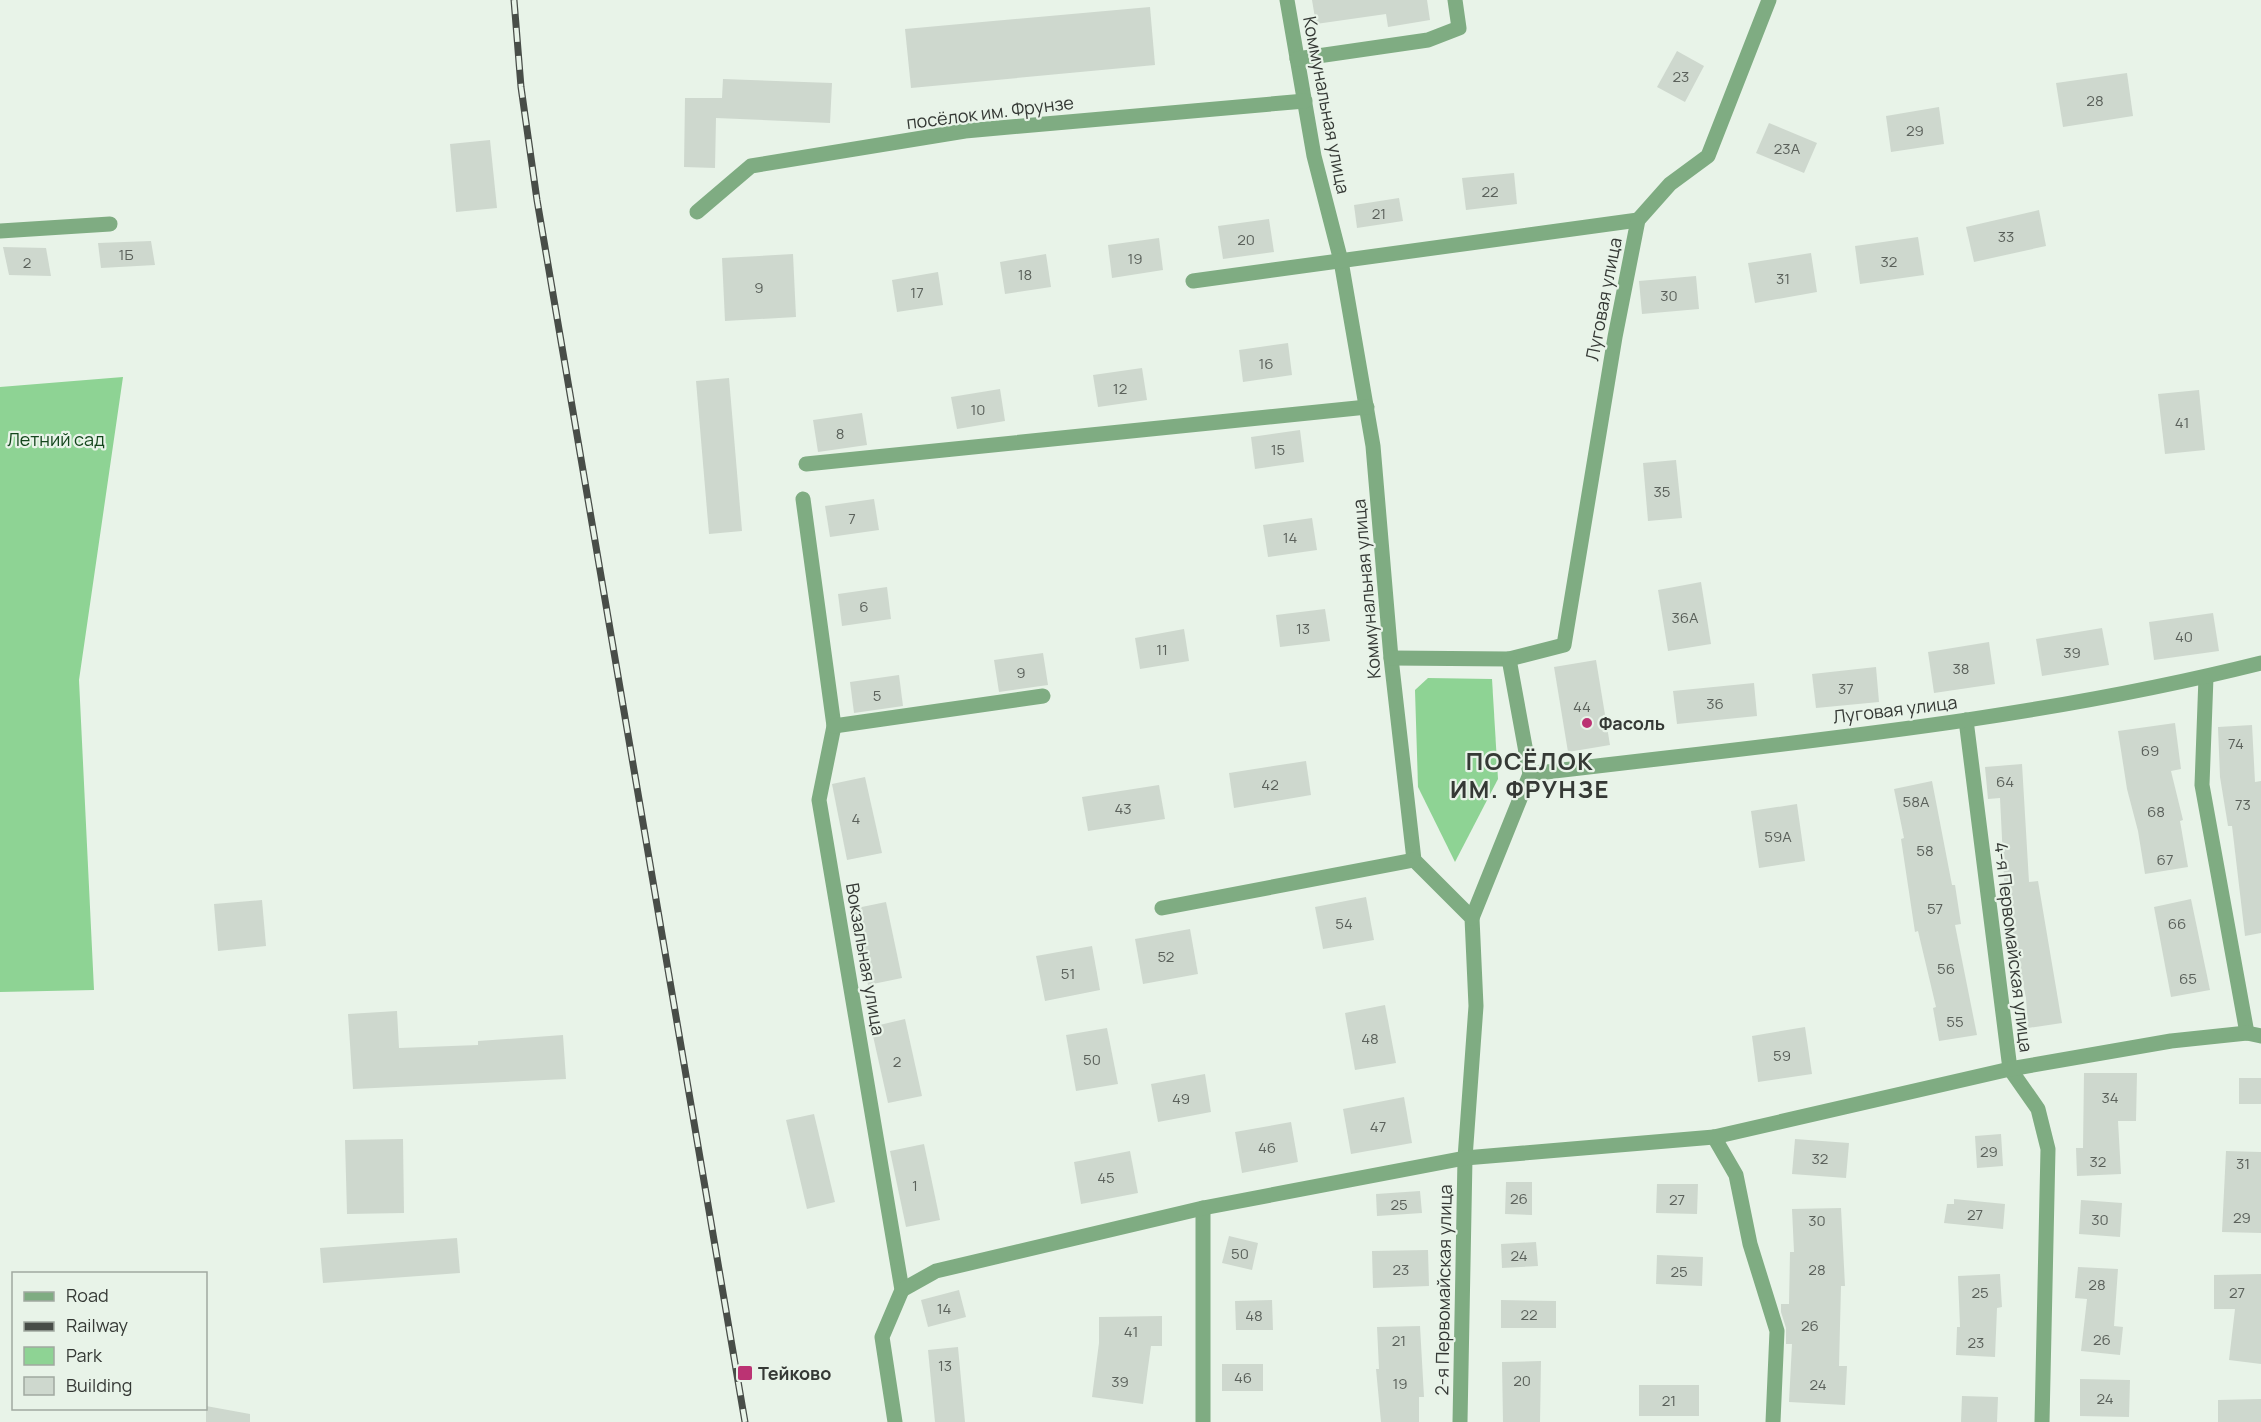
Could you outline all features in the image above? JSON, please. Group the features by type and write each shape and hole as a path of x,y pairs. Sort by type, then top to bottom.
{"street":[{"name":"Коммунальная улица","path":"1287,0 1314,156 1341,261 1373,446 1391,658 1414,860"},
{"path":"1297,59 1428,40 1459,28 1455,0"},
{"name":"Луговая улица","path":"1509,659 1564,645 1615,337 1638,220 1670,184 1708,156 1768,0"},
{"name":"посёлок им. Фрунзе","path":"697,212 751,166 966,131 1305,101"},
{"path":"1193,281 1638,220"},
{"path":"0,231 110,225"},
{"path":"806,464 1367,406"},
{"name":"Вокзальная улица","path":"803,499 834,726 819,800 902,1290"},
{"path":"1391,658 1509,659 1530,774 1473,918 1476,1006 1465,1158"},
{"name":"Луговая улица","path":"1530,774 1966,720 2206,677 2261,663"},
{"path":"895,1422 882,1338 902,1290 936,1271 1203,1208 1465,1158 1714,1137 2010,1069 2171,1041 2254,1035 2202,785 2206,677"},
{"path":"834,726 1043,696"},
{"name":"4-я Первомайская улица","path":"1966,720 2010,1069 2038,1109 2048,1149 2042,1422"},
{"path":"1162,908 1414,860 1473,918"},
{"path":"1714,1137 1736,1174 1750,1244 1777,1331 1773,1422"},
{"name":"2-я Первомайская улица","path":"1460,1422 1465,1158"},
{"path":"1203,1208 1203,1422"}],"green space":[{"name":"Летний сад","path":"123,377 79,680 94,990 0,992 0,387"},
{"path":"1428,678 1492,679 1498,779 1455,862 1418,787 1415,690"}],"building":[{"path":"1312,0 1427,0 1430,20 1388,27 1386,14 1316,24"},
{"path":"1150,7 1155,65 911,88 905,29"},
{"path":"1677,51 1704,66 1685,102 1657,87"},
{"path":"2127,73 2133,116 2063,127 2056,83"},
{"path":"723,79 832,83 830,123 716,118 715,168 684,167 685,98 722,98"},
{"path":"1939,107 1944,144 1891,152 1886,116"},
{"path":"1769,123 1817,143 1804,173 1756,153"},
{"path":"490,140 497,208 456,212 450,144"},
{"path":"1514,173 1517,204 1466,210 1462,178"},
{"path":"1399,198 1403,221 1357,228 1354,205"},
{"path":"2039,210 2046,246 1974,262 1966,227"},
{"path":"1269,219 1274,252 1223,259 1218,226"},
{"path":"1918,237 1924,275 1860,284 1855,246"},
{"path":"1159,238 1163,270 1112,278 1108,245"},
{"path":"151,241 155,265 101,268 98,243"},
{"path":"3,247 46,248 51,276 9,275"},
{"path":"1811,253 1817,292 1755,303 1748,263"},
{"path":"793,254 796,317 725,321 722,258"},
{"path":"1046,254 1051,287 1005,294 1000,262"},
{"path":"938,272 943,305 897,312 892,280"},
{"path":"1696,276 1699,309 1642,314 1639,281"},
{"path":"1288,343 1292,375 1243,382 1239,350"},
{"path":"1142,368 1147,400 1098,407 1093,375"},
{"path":"729,378 742,531 709,534 696,381"},
{"path":"1000,389 1005,421 957,429 951,397"},
{"path":"2199,390 2205,450 2165,454 2158,394"},
{"path":"862,413 867,445 818,452 813,420"},
{"path":"1300,430 1304,462 1255,469 1251,437"},
{"path":"1676,460 1682,518 1648,521 1643,463"},
{"path":"874,499 879,530 830,537 825,506"},
{"path":"1312,518 1317,550 1268,557 1263,525"},
{"path":"1701,582 1711,644 1668,651 1658,590"},
{"path":"887,587 891,619 842,626 838,594"},
{"path":"1325,609 1330,641 1280,647 1276,615"},
{"path":"2213,613 2219,651 2154,660 2149,622"},
{"path":"2102,628 2109,665 2042,676 2036,639"},
{"path":"1184,629 1189,661 1140,669 1135,638"},
{"path":"1989,642 1995,684 1934,693 1928,652"},
{"path":"1043,653 1048,685 999,692 994,660"},
{"path":"1596,660 1610,745 1568,752 1554,667"},
{"path":"1876,667 1879,702 1816,708 1812,674"},
{"path":"899,675 903,706 854,713 850,682"},
{"path":"1754,683 1757,716 1677,724 1673,691"},
{"path":"2175,723 2181,769 2171,771 2183,820 2180,821 2188,867 2145,874 2138,831 2127,789 2118,731"},
{"path":"2252,725 2255,782 2261,781 2261,933 2245,936 2232,826 2228,826 2220,777 2218,727"},
{"path":"1306,761 1311,795 1234,808 1229,773"},
{"path":"2022,764 2029,882 2038,881 2062,1023 2028,1028 2026,998 2004,879 2000,798 1988,799 1985,767"},
{"path":"865,777 882,853 847,860 832,784"},
{"path":"1932,781 1952,885 1955,885 1961,924 1955,925 1977,1035 1939,1041 1933,1008 1936,1007 1918,931 1915,932 1901,839 1904,838 1894,789"},
{"path":"1159,785 1165,819 1088,831 1082,797"},
{"path":"1797,804 1805,861 1759,868 1751,811"},
{"path":"1366,897 1374,940 1323,949 1315,907"},
{"path":"2191,899 2210,990 2171,997 2154,907"},
{"path":"262,900 266,946 218,951 214,904"},
{"path":"886,902 902,978 868,985 852,909"},
{"path":"1190,929 1198,974 1143,984 1135,939"},
{"path":"1092,946 1100,990 1045,1001 1036,956"},
{"path":"1385,1005 1396,1063 1355,1070 1345,1013"},
{"path":"397,1011 399,1048 478,1045 478,1041 563,1035 566,1079 353,1089 348,1014"},
{"path":"905,1019 922,1096 888,1103 871,1027"},
{"path":"1805,1027 1812,1074 1758,1082 1752,1036"},
{"path":"1107,1028 1118,1084 1076,1091 1066,1035"},
{"path":"2084,1073 2137,1073 2136,1121 2118,1121 2121,1174 2077,1176 2076,1148 2083,1148"},
{"path":"1205,1074 1211,1112 1158,1122 1151,1084"},
{"path":"2239,1078 2261,1078 2261,1104 2239,1104"},
{"path":"1404,1097 1412,1143 1351,1154 1343,1109"},
{"path":"814,1114 835,1202 807,1209 786,1120"},
{"path":"1291,1122 1298,1162 1242,1173 1235,1132"},
{"path":"2001,1134 2003,1166 1977,1168 1975,1136"},
{"path":"403,1139 404,1213 347,1214 345,1140"},
{"path":"1795,1139 1849,1143 1846,1178 1792,1174"},
{"path":"924,1144 940,1220 906,1227 890,1151"},
{"path":"1130,1151 1138,1193 1081,1204 1074,1162"},
{"path":"2226,1151 2261,1152 2261,1233 2222,1232"},
{"path":"1506,1182 1532,1182 1532,1215 1505,1214"},
{"path":"1657,1184 1698,1184 1697,1214 1656,1213"},
{"path":"1420,1191 1422,1213 1377,1216 1376,1194"},
{"path":"1954,1199 2005,1204 2003,1229 1944,1223 1947,1204 1954,1204"},
{"path":"2081,1200 2122,1203 2120,1237 2079,1234"},
{"path":"1841,1208 1845,1286 1841,1286 1839,1366 1847,1366 1845,1405 1789,1402 1792,1344 1786,1344 1786,1328 1781,1304 1789,1304 1790,1252 1794,1252 1792,1209"},
{"path":"1229,1236 1258,1243 1252,1270 1222,1263"},
{"path":"457,1238 460,1273 323,1283 320,1248"},
{"path":"1536,1242 1538,1266 1502,1268 1501,1244"},
{"path":"1428,1250 1429,1286 1373,1288 1372,1251"},
{"path":"1657,1255 1703,1257 1702,1286 1656,1284"},
{"path":"2078,1267 2118,1269 2114,1326 2123,1327 2120,1355 2081,1351 2087,1299 2075,1298"},
{"path":"2000,1274 2002,1307 1997,1308 1995,1357 1956,1355 1957,1327 1960,1327 1958,1276"},
{"path":"2261,1274 2261,1364 2229,1360 2235,1309 2214,1309 2214,1275"},
{"path":"959,1290 966,1317 928,1327 921,1300"},
{"path":"1272,1300 1273,1330 1236,1330 1235,1301"},
{"path":"1501,1300 1556,1301 1556,1328 1501,1328"},
{"path":"1162,1316 1162,1346 1151,1346 1143,1404 1092,1397 1099,1343 1099,1317"},
{"path":"1420,1326 1424,1397 1419,1397 1419,1422 1381,1422 1376,1369 1379,1369 1377,1327"},
{"path":"958,1347 965,1422 935,1422 928,1350"},
{"path":"1541,1361 1540,1422 1503,1422 1502,1362"},
{"path":"1222,1364 1263,1364 1263,1391 1222,1391"},
{"path":"2080,1379 2130,1380 2129,1417 2080,1416"},
{"path":"1639,1385 1699,1385 1699,1416 1639,1416"},
{"path":"1962,1396 1998,1397 1997,1422 1961,1422"},
{"path":"2261,1399 2261,1422 2218,1422 2218,1400"},
{"path":"207,1406 250,1414 250,1422 206,1422"}],"railway":[{"path":"514,0 521,87 537,200 745,1422"}],"place":[{"name":"Фасоль","path":"1587,723"},
{"name":"Тейково","path":"745,1373"}],"district":[{"name":"ПОСЁЛОК ИМ. ФРУНЗЕ","path":"1530,774"}]}
